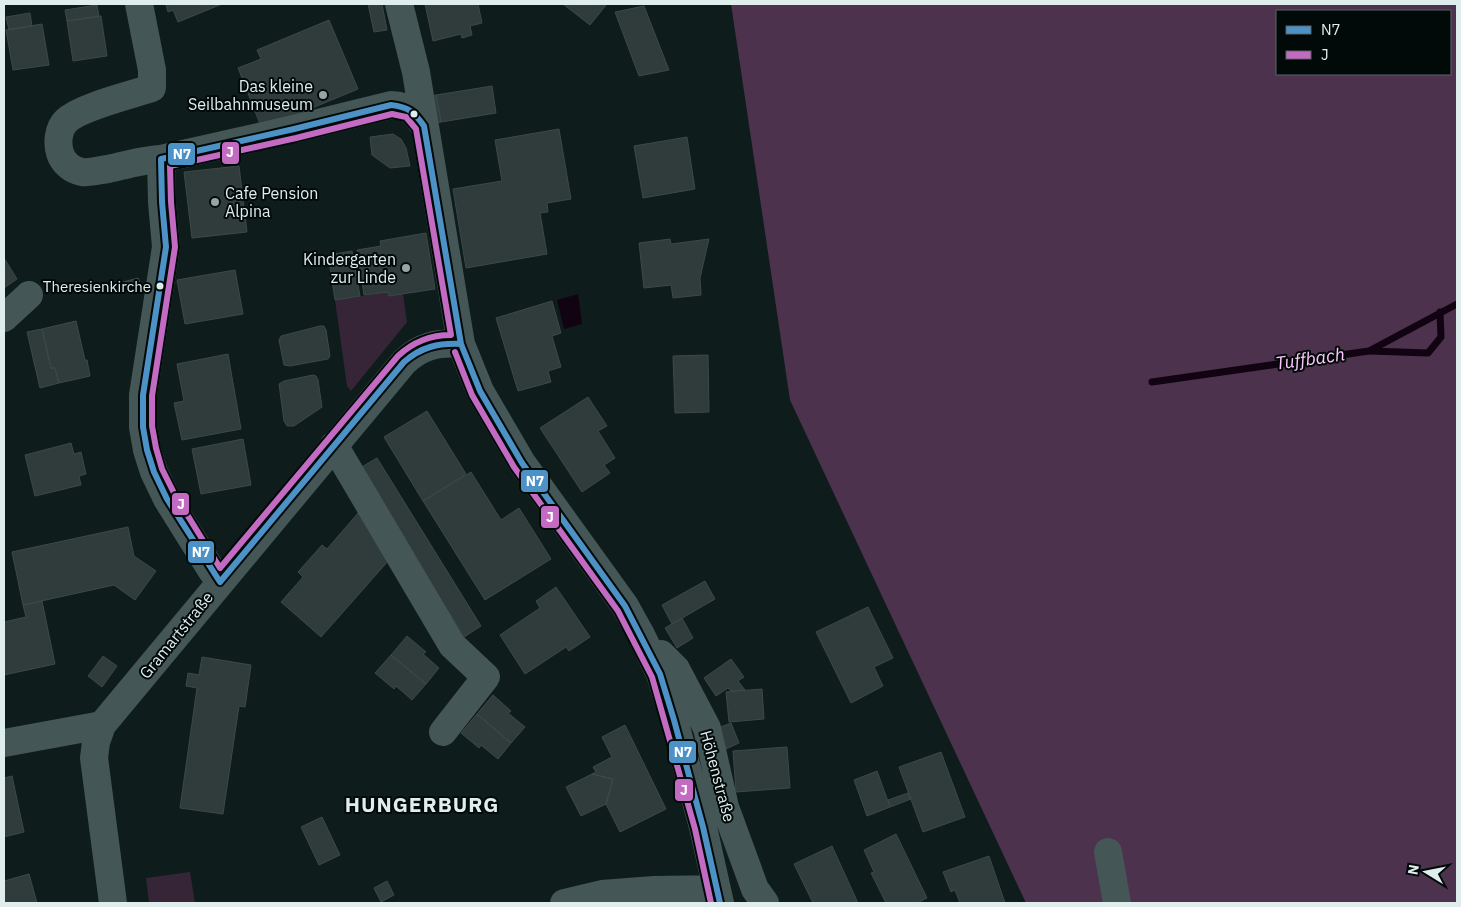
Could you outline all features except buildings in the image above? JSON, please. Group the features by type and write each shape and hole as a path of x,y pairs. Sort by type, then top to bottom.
{"street":[{"path":"139,4 152,70 152,88 77,112 65,122 59,135 58,147 62,158 71,168 83,172 97,171 161,159 391,105 403,106 414,111 424,126"},
{"name":"Höhenstraße","path":"399,4 416,72 461,344 480,391 517,455 625,606 660,674 672,711 703,827 718,896"},
{"path":"161,159 166,247 143,395 143,427 147,450 154,472 167,499 220,582"},
{"path":"4,318 30,295"},
{"name":"Gramartstraße","path":"113,903 94,758 96,742 102,725 390,376 412,354 445,342 461,344"},
{"path":"334,445 452,645 486,678 443,732"},
{"name":"Höhenstraße","path":"640,633 676,669 707,728 725,807 755,889 765,903"},
{"path":"4,743 102,725"},
{"path":"1108,852 1117,903"},
{"path":"564,903 602,894 654,890 718,896"}],"shaded area":[{"path":"731,4 1457,4 1457,903 1026,903 790,400"},
{"path":"388,292 389,296 403,294 407,322 351,391 347,386 335,300"},
{"path":"578,294 582,324 564,329 557,300"},
{"path":"190,872 195,903 149,903 146,878"}],"waterway":[{"name":"Tuffbach","path":"1152,382 1369,351 1457,304"},
{"path":"1370,351 1428,353 1441,337 1440,312"}],"transit line":[{"name":"N7","path":"391,105 410,111 424,126 461,344 445,344 423,349 404,362 220,582 167,499 154,472 147,450 143,427 143,395 166,247 161,159 391,105"},
{"name":"J","path":"392,114 406,117 416,129 451,335 436,336 422,340 398,356 220,568 175,495 162,469 152,426 152,396 175,247 170,166 392,114"},
{"name":"N7","path":"461,344 480,391 522,463 625,606 660,674 703,827 720,903"},
{"name":"J","path":"455,352 472,395 514,467 618,611 652,677 695,829 711,903"}],"place":[{"name":"Das kleine Seilbahnmuseum","path":"323,95"},
{"name":"Cafe Pension Alpina","path":"215,202"},
{"name":"Kindergarten zur Linde","path":"406,268"},
{"name":"Theresienkirche","path":"160,286"}],"district":[{"name":"HUNGERBURG","path":"422,805"}]}
